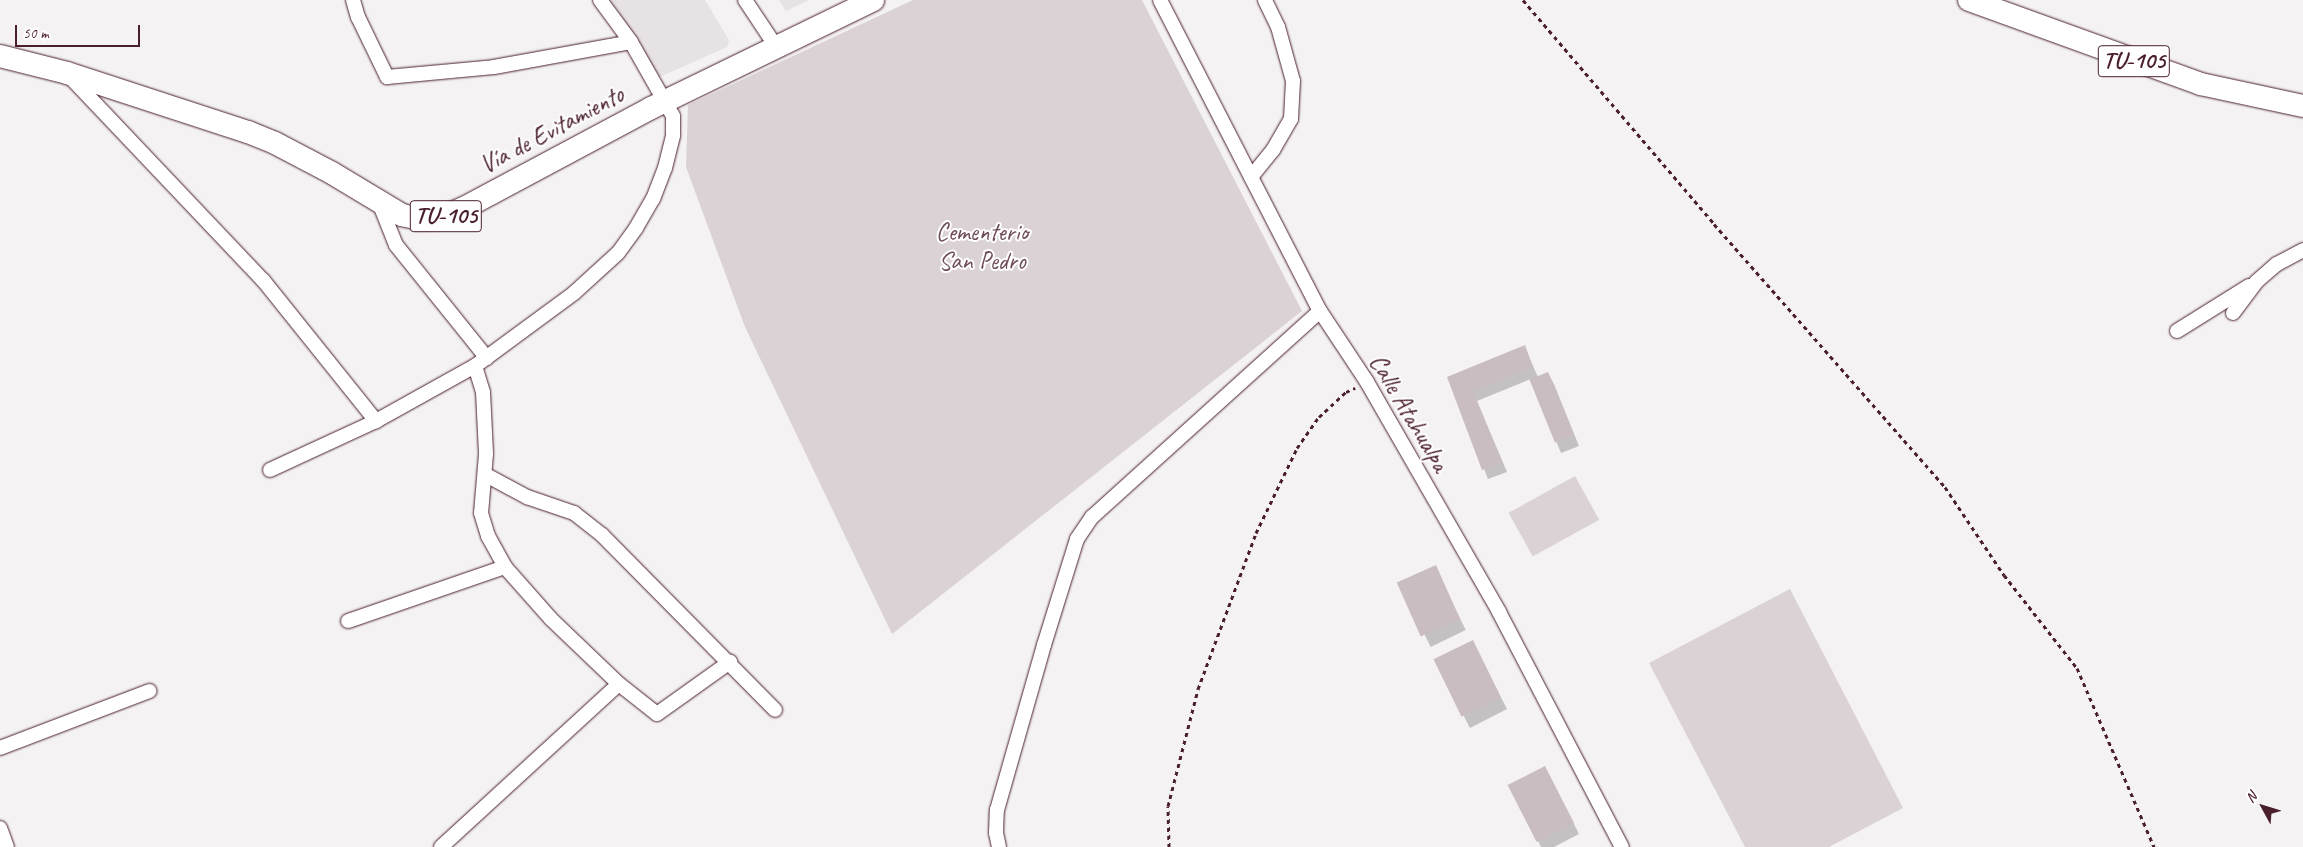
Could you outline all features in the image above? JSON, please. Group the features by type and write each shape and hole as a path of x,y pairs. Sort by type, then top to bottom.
{"main road":[{"name":"Vía de Evitamiento","path":"0,56 67,73 256,135 291,152 402,215 420,219 440,218 464,208 665,102 873,0"},
{"name":"TU-105","path":"1969,0 2201,84 2303,106"}],"street":[{"path":"353,0 358,17 387,77 494,66 631,42"},
{"path":"270,470 376,421 475,366 574,293 618,253 636,228 653,200 674,136 673,116 631,42 600,0"},
{"path":"745,0 777,48"},
{"name":"Calle Atahualpa","path":"1160,0 1320,311 1367,382 1499,612 1622,847"},
{"path":"1251,177 1273,150 1291,119 1293,81 1278,28 1264,0"},
{"path":"67,73 263,280 376,421"},
{"path":"377,200 396,245 487,358"},
{"path":"2177,331 2256,282 2277,264 2303,250"},
{"path":"2233,313 2256,282"},
{"path":"999,847 996,833 997,810 1044,645 1077,539 1092,517 1320,311"},
{"path":"475,366 483,392 486,475 481,513 488,536 505,567 551,619 619,684 657,714 730,662"},
{"path":"486,475 528,497 574,514 602,535 730,662 775,710"},
{"path":"348,621 505,567"},
{"path":"441,847 619,684"},
{"path":"0,748 149,691"},
{"path":"0,828 7,847"}],"path":[{"path":"1524,0 1714,224 1945,486 2004,575 2077,668 2154,847"},
{"path":"1169,847 1168,806 1198,689 1256,533 1297,448 1319,417 1346,392 1367,382"}],"shaded area":[{"path":"613,0 705,0 729,40 727,47 651,81 602,7"},
{"path":"779,0 809,0 786,11"}],"green space":[{"name":"Cementerio San Pedro","path":"913,0 1142,0 1302,311 892,634 745,327 686,167 688,105"},
{"path":"1575,476 1599,520 1533,557 1509,513"},
{"path":"1790,589 1903,808 1829,847 1745,847 1649,663"}],"building":[{"path":"1525,345 1533,367 1473,391 1502,463 1482,470 1447,377"},
{"path":"1548,372 1573,435 1555,443 1529,379"},
{"path":"1436,565 1460,619 1421,636 1397,582"},
{"path":"1473,640 1501,698 1462,717 1433,659"},
{"path":"1545,766 1574,823 1537,842 1508,785"}]}
